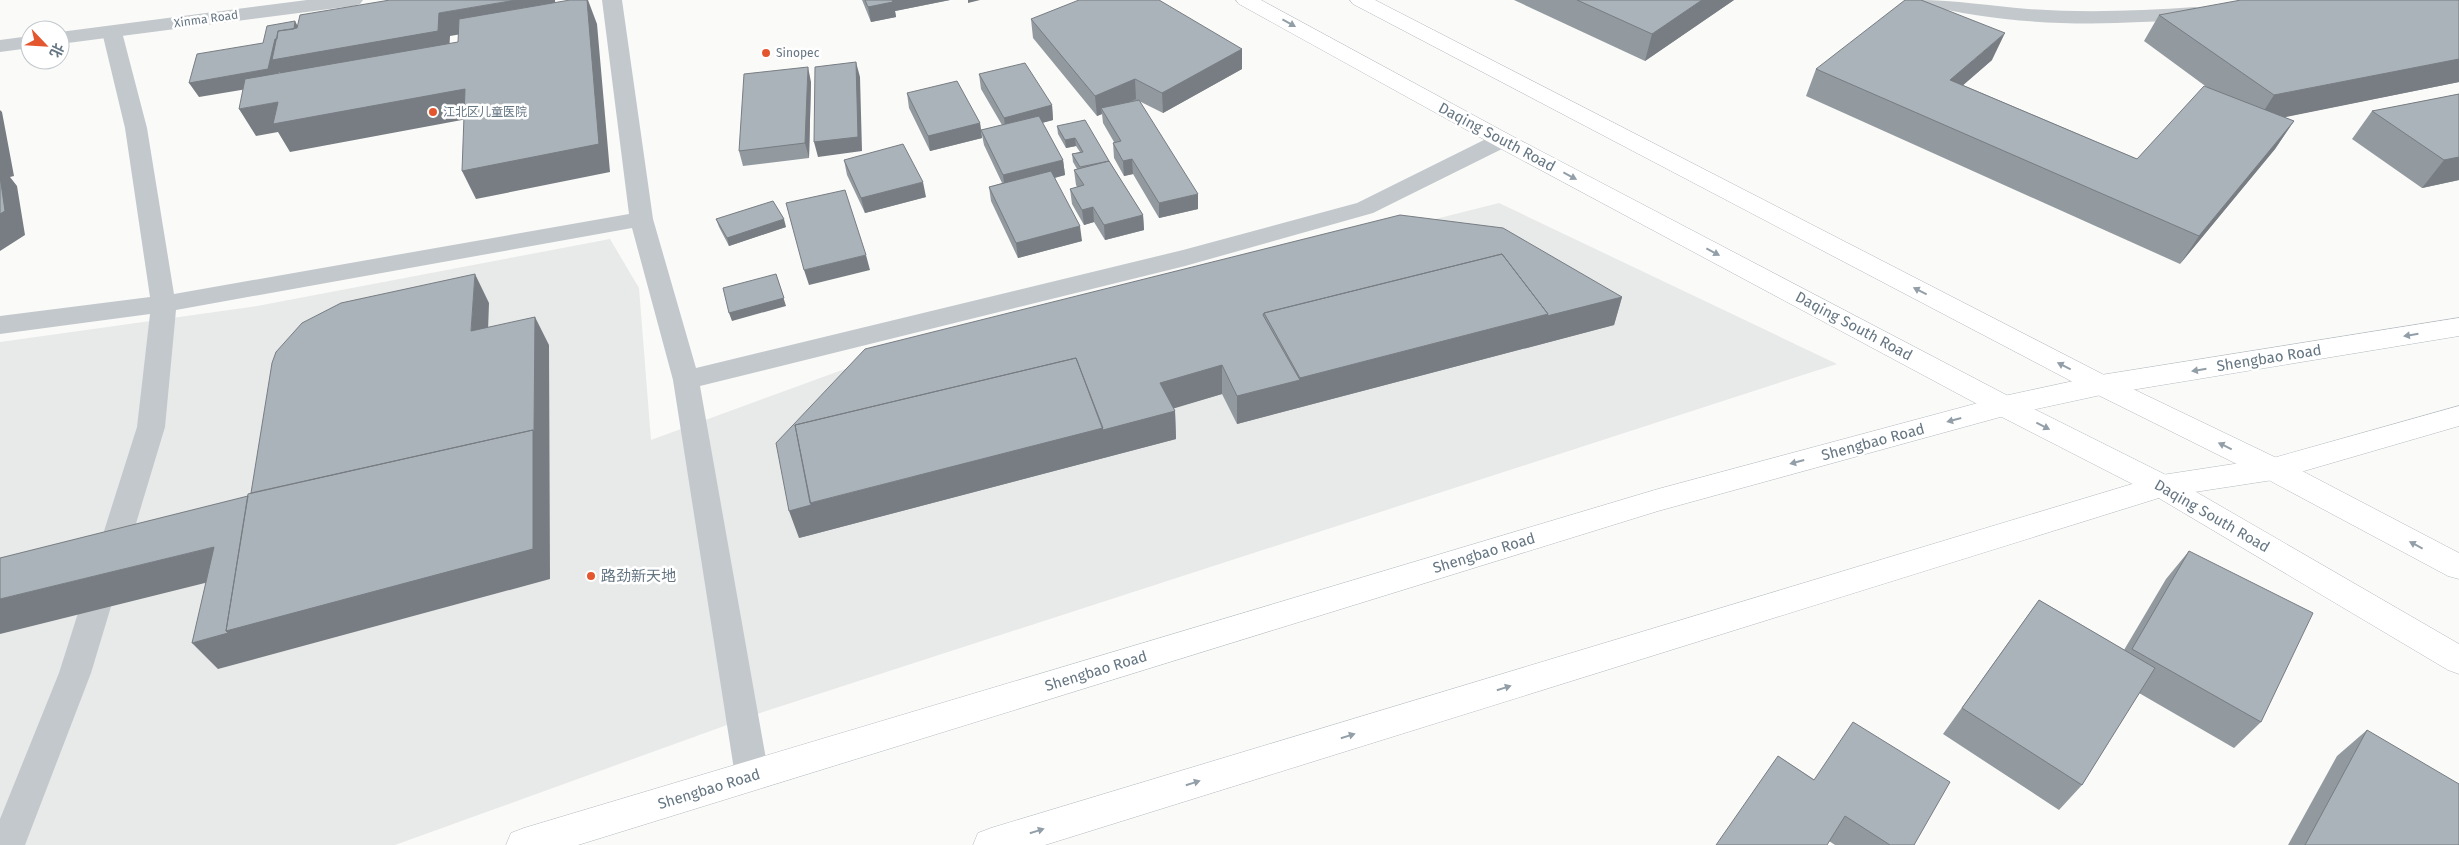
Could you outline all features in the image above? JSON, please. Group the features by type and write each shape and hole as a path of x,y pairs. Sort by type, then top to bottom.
{"main road":[{"name":"Daqing South Road","path":"1246,0 1502,140 2004,406 2162,486 2459,660"},
{"path":"1360,0 2101,385 2273,469 2459,567"},
{"name":"Shengbao Road","path":"524,845 1658,500 2004,406 2101,385 2459,327"},
{"path":"991,845 2162,486 2273,469 2459,416"}],"street":[{"name":"Xinma Road","path":"70,37 353,0"},
{"path":"612,0 641,219 686,380 752,776"},
{"path":"1928,0 1994,11 2113,18 2210,11"},
{"path":"8,845 75,673 151,427 164,304 159,286 136,128 112,32"},
{"path":"0,46 20,43"},
{"path":"686,380 1185,258 1365,208 1502,140"},
{"path":"0,325 164,304 641,219"}],"shaded area":[{"name":"路劲新天地","path":"1499,203 1837,364 763,712 395,845 0,845 0,342 257,306 610,239 639,288 651,440 853,366"}],"building":[{"path":"390,0 516,0 439,13 438,31 272,60 278,31 297,28 300,15"},
{"name":"江北区儿童医院","path":"570,0 587,0 599,144 462,171 465,89 273,124 278,102 239,109 245,79 458,42 459,19"},
{"path":"865,0 892,0 893,2 868,7"},
{"path":"1079,0 1159,0 1242,49 1162,93 1135,79 1095,96 1031,19"},
{"path":"1577,0 1702,0 1652,34"},
{"path":"1905,0 1921,0 2005,33 1950,80 2137,159 2204,86 2294,121 2199,236 1816,69"},
{"path":"2241,0 2459,0 2459,59 2274,95 2159,15"},
{"path":"295,21 294,29 278,31 268,69 189,83 197,54 263,43 267,26"},
{"path":"856,62 858,137 814,142 815,67"},
{"path":"1025,63 1052,105 1004,118 979,74"},
{"path":"808,67 805,143 739,151 744,74"},
{"path":"957,81 980,123 928,136 907,93"},
{"path":"2459,94 2459,157 2444,160 2372,111"},
{"path":"1139,100 1198,194 1159,203 1132,159 1123,161 1113,143 1121,141 1101,108"},
{"path":"1039,116 1063,160 1003,175 981,130"},
{"path":"1085,120 1109,161 1080,167 1072,154 1083,152 1075,138 1065,140 1057,126"},
{"path":"903,144 923,182 861,198 844,160"},
{"path":"1109,161 1143,215 1104,225 1093,207 1082,210 1070,189 1084,185 1074,170"},
{"path":"1051,171 1080,226 1016,243 989,187"},
{"path":"0,176 5,211 0,214"},
{"path":"845,190 866,255 804,270 786,203"},
{"path":"773,201 784,219 727,238 716,219"},
{"path":"1400,215 1503,228 1622,297 1547,316 1548,314 1502,254 1264,313 1263,315 1300,380 1237,396 1222,365 1160,383 1175,411 1103,430 1076,358 795,425 811,505 789,511 776,443 865,349"},
{"path":"1502,254 1548,314 1300,378 1264,313"},
{"path":"475,274 471,331 535,317 534,432 533,430 251,493 272,363 276,352 302,323 341,303"},
{"path":"776,274 784,298 729,313 723,288"},
{"path":"1076,358 1103,428 810,503 795,425"},
{"path":"533,430 533,549 226,631 248,494"},
{"path":"248,496 226,631 228,633 192,643 214,547 0,599 0,558"},
{"path":"2189,551 2313,613 2261,722 2132,649"},
{"path":"2039,600 2155,668 2082,785 1962,708"},
{"path":"1853,722 1950,782 1914,845 1890,845 1845,816 1827,845 1716,845 1778,756 1814,780"},
{"path":"2367,730 2459,784 2459,845 2305,845"}],"place":[{"name":"Sinopec","path":"766,53"},
{"name":"江北区儿童医院","path":"433,112"},
{"name":"路劲新天地","path":"591,576"}]}
